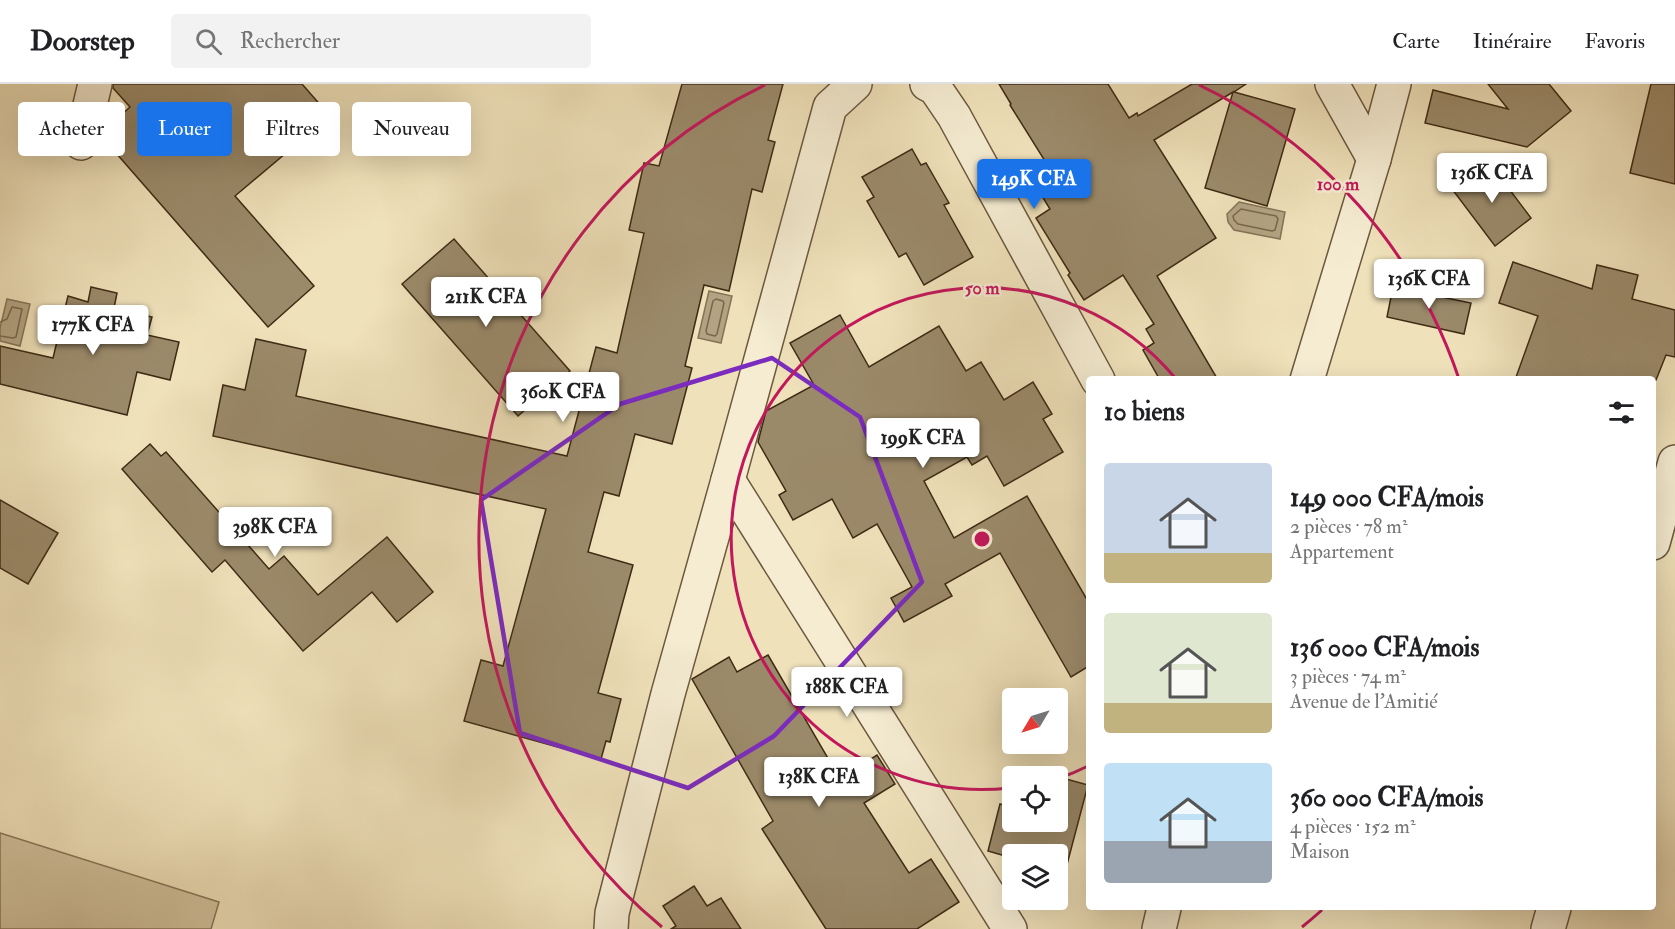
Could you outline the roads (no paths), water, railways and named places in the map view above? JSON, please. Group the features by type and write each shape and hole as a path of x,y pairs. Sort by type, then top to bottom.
{"street":[{"path":"91,102 95,84"},
{"path":"611,929 612,913 665,706 831,108 855,84"},
{"path":"927,84 935,88 954,116 1096,376"},
{"path":"1332,84 1374,159"},
{"path":"1308,376 1374,159 1394,84"},
{"path":"1656,532 1675,462"},
{"path":"728,480 1010,929"},
{"path":"1159,929 1164,910"},
{"path":"1548,929 1553,910"}],"water":[{"path":"1239,202 1285,212 1280,239 1234,230 1228,222 1227,214"},
{"path":"709,291 732,296 721,343 698,338"},
{"path":"7,299 30,304 20,346 0,341 0,328"}]}
